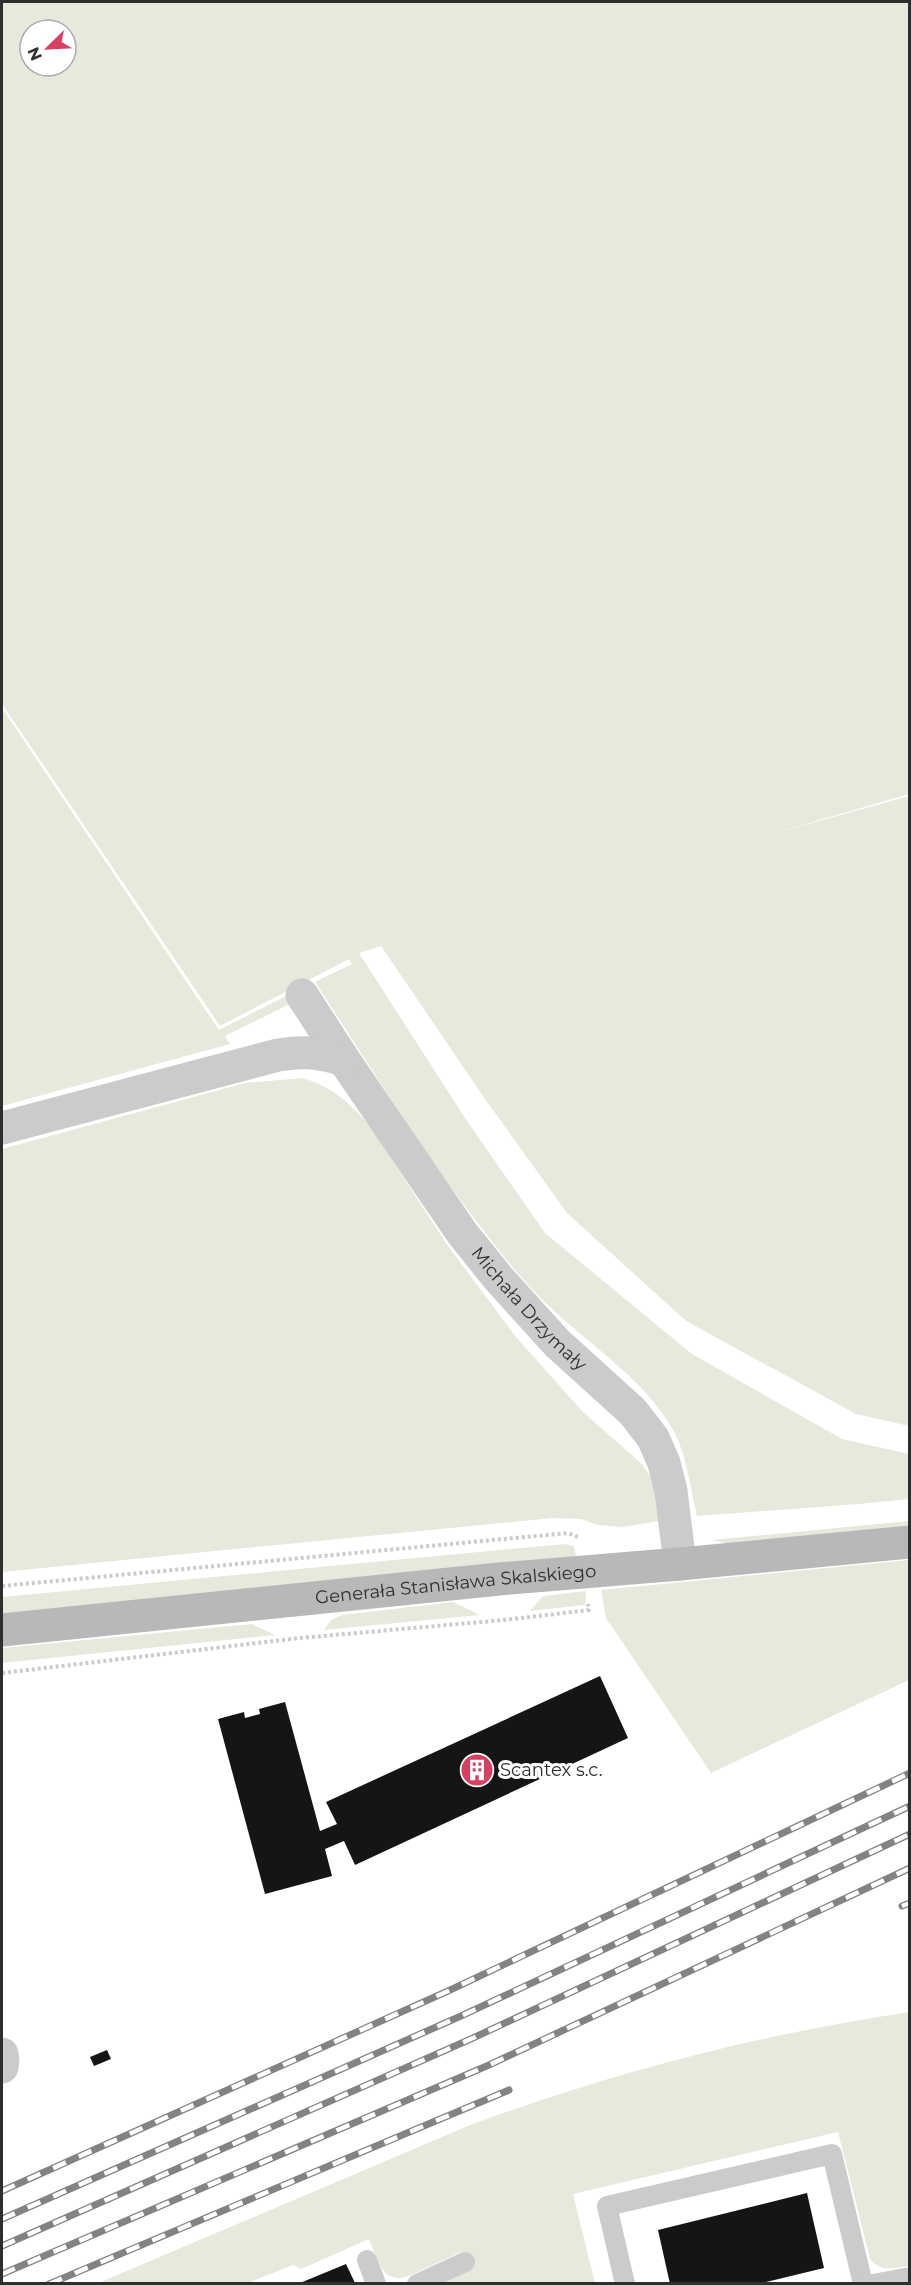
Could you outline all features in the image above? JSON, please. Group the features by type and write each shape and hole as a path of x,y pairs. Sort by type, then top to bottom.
{"street":[{"name":"Michała Drzymały","path":"302,995 462,1233 499,1279 557,1343 633,1412 653,1438 664,1463 671,1491 680,1564"},
{"path":"2,1128 278,1055 303,1051 344,1060"},
{"name":"Generała Stanisława Skalskiego","path":"2,1630 499,1579 909,1542"},
{"path":"2,2054 2,2067"}],"lane":[{"path":"625,2283 606,2206 832,2154 863,2283"},
{"path":"367,2260 376,2283"},
{"path":"417,2283 465,2262"},
{"path":"873,2283 909,2277"}],"path":[{"path":"2,1586 568,1533 584,1540"}],"shaded area":[{"path":"2,2 909,2 909,794 765,836 909,796 909,1426 856,1414 686,1321 567,1213 485,1099 381,946 359,953 465,1118 545,1233 692,1354 842,1439 909,1454 909,1499 697,1516 681,1449 672,1428 661,1411 633,1380 544,1301 502,1254 420,1142 315,982 352,964 349,959 220,1026 2,704"},
{"path":"2,708 219,1030 288,995 292,1003 225,1036 230,1044 2,1106"},
{"path":"303,1078 323,1086 340,1097 370,1126 448,1246 516,1337 583,1412 642,1464 652,1479 659,1521 623,1527 597,1525 581,1519 553,1518 2,1572 2,1149 245,1083"},
{"path":"909,1521 909,1525 904,1526 729,1544 712,1540"},
{"path":"564,1544 574,1546 576,1557 2,1615 2,1597"},
{"path":"909,1560 909,1680 711,1773 606,1618 601,1590"},
{"path":"586,1591 585,1605 530,1611 543,1596"},
{"path":"453,1602 480,1615 324,1630 331,1620 342,1615"},
{"path":"252,1624 275,1635 2,1663 2,1648"},
{"path":"909,2012 909,2266 883,2268 870,2259 838,2132 573,2194 595,2283 439,2283 470,2270 461,2252 406,2277 391,2277 378,2261 369,2239 301,2269 293,2265 248,2283 96,2284 475,2123 529,2104 689,2057 797,2032"}],"building":[{"name":"Scantex s.c.","path":"600,1676 628,1738 355,1865 344,1841 325,1849 332,1876 265,1894 218,1719 244,1712 245,1718 260,1714 259,1709 285,1702 320,1831 337,1824 326,1802"},
{"path":"107,2050 111,2059 94,2066 90,2057"},
{"path":"807,2193 824,2268 758,2284 670,2284 658,2230"},
{"path":"346,2264 355,2283 300,2283"}],"railway":[{"path":"2,2191 448,1991 910,1773"},
{"path":"2,2219 461,2016 910,1806"},
{"path":"2,2246 473,2038 910,1834"},
{"path":"2,2274 489,2065 910,1868"},
{"path":"902,1906 910,1903"},
{"path":"49,2284 509,2090"}],"place":[{"name":"Scantex s.c.","path":"477,1770"}]}
